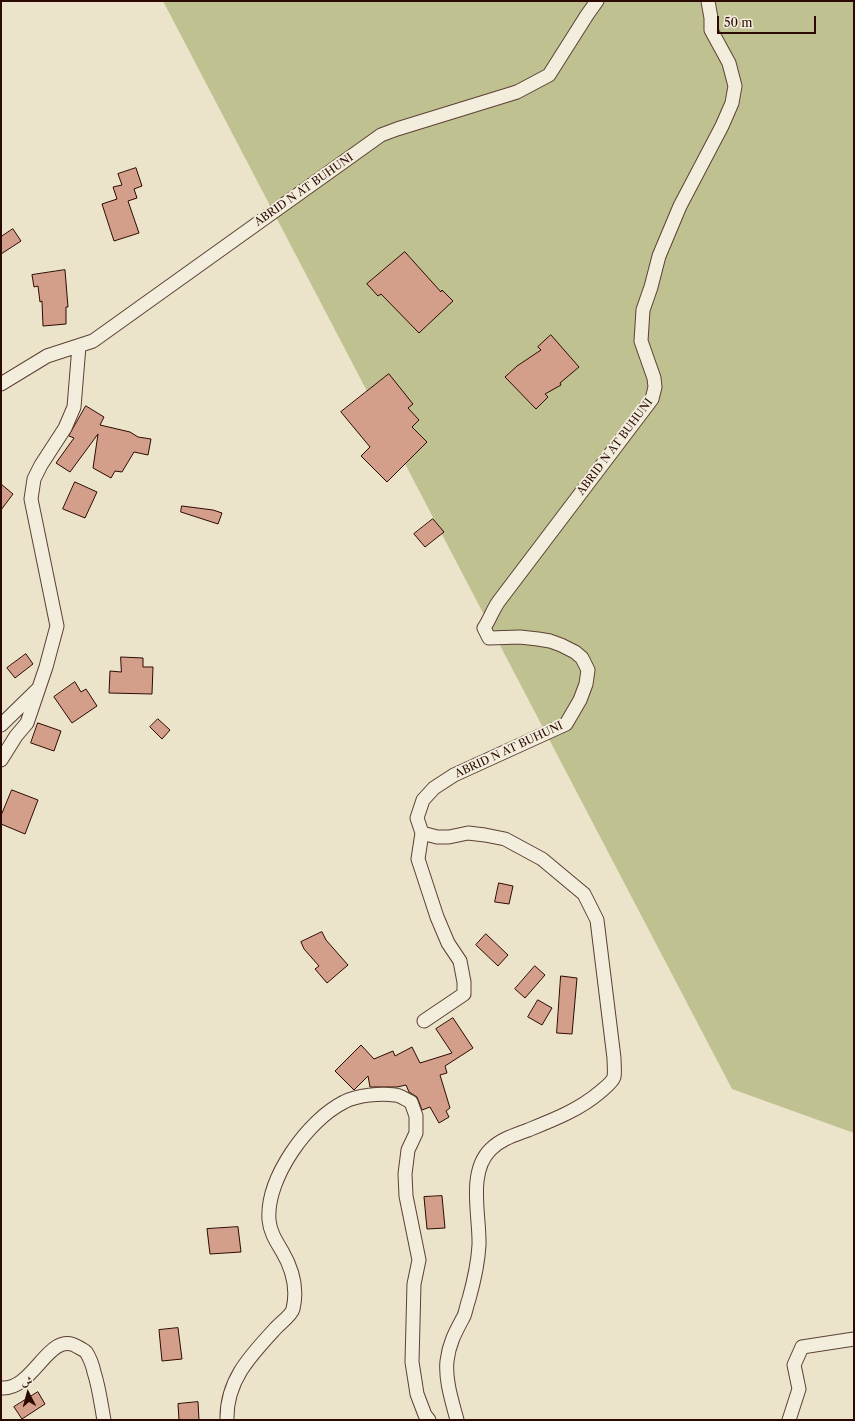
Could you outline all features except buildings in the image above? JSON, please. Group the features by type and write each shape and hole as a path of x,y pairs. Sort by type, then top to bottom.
{"street":[{"name":"ABRID N AT BUHUNI","path":"1,384 47,356 93,341 381,135 517,92 549,75 597,1"},
{"name":"ABRID N AT BUHUNI","path":"422,833 417,818 423,800 434,788 454,775 566,724 580,700 586,684 588,670 582,658 575,652 550,641 520,637 489,638 484,628 490,620 493,609 652,400 655,387 654,378 641,341 643,310 662,250 680,206 722,126 732,103 735,86 729,63 712,30 708,1"},
{"path":"1,760 16,736 27,723 40,687 57,626 31,499 34,479 41,465 65,428 74,407 79,346"},
{"path":"1,725 40,687"},
{"path":"424,1021 464,994 464,982 460,962 448,943 437,917 418,859 422,833 437,837 485,834 505,839 542,859 584,894 597,920 614,1058 614,1076 606,1087 585,1104 568,1113 511,1136 491,1149 480,1162 477,1184 479,1244 477,1264 464,1315 454,1333 446,1362 448,1381 457,1420"},
{"path":"227,1420 229,1397 240,1370 255,1350 292,1310 295,1288 293,1274 281,1250 274,1240 269,1220 274,1191 279,1175 299,1142 320,1119 344,1102 371,1095 396,1094 411,1102 416,1116 416,1133 408,1150 405,1174 406,1196 419,1260 414,1284 412,1362 417,1394 425,1415 429,1420"},
{"path":"789,1420 799,1389 794,1365 802,1347 854,1339"},
{"path":"1,1388 16,1386 34,1371 42,1360 60,1344 73,1343 86,1352 95,1372 104,1420"}],"green space":[{"path":"163,1 854,1 854,1133 732,1089"}]}
